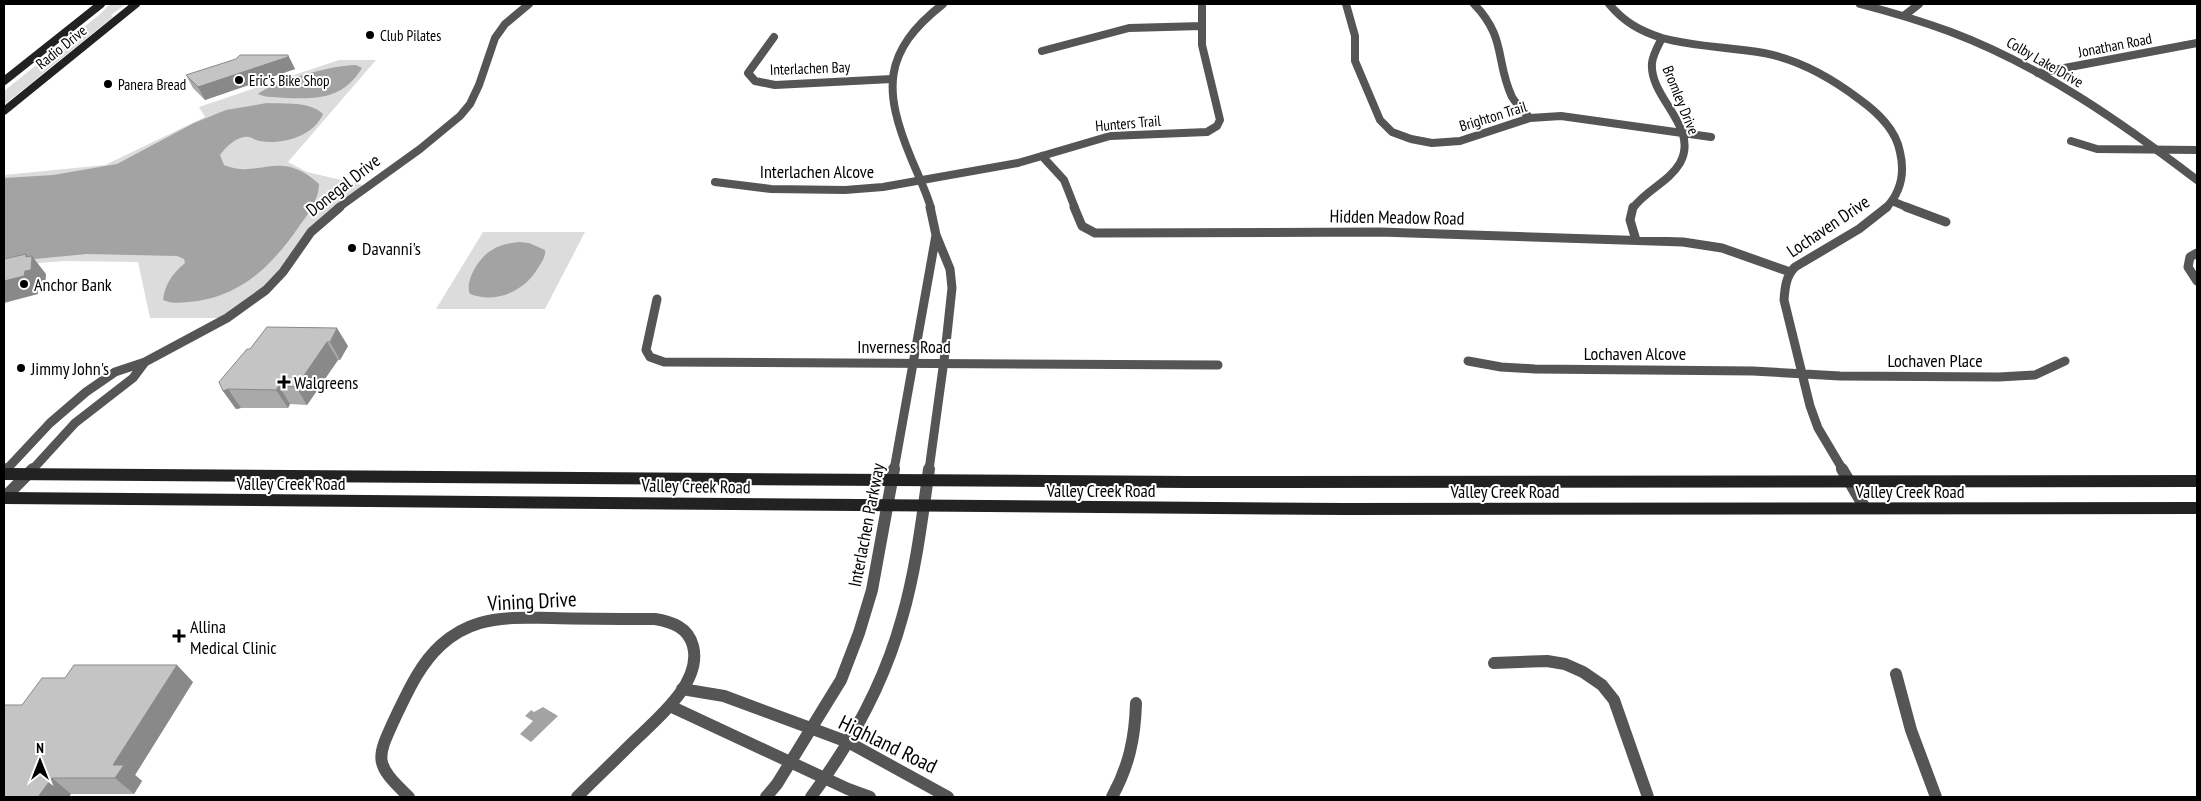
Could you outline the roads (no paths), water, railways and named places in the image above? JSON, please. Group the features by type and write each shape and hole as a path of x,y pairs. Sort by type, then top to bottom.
{"main road":[{"name":"Radio Drive","path":"4,81 101,4"},
{"name":"Radio Drive","path":"4,111 136,4"},
{"name":"Valley Creek Road","path":"4,473 893,481 2197,481"},
{"name":"Valley Creek Road","path":"4,498 1345,509 2197,508"}],"street":[{"name":"Donegal Drive","path":"4,473 50,423 86,392 115,372 145,362 228,318 257,298 275,282 311,232 328,215 449,127 464,111 475,94 495,38 505,24 528,4"},
{"name":"Interlachen Parkway","path":"811,797 848,742 879,687 898,632 909,592 945,363 951,305 951,275 946,253 936,235 930,207 894,107 892,79 898,59 908,38 925,17 943,4"},
{"name":"Hunters Trail","path":"920,181 997,168 1110,136 1207,132 1217,126 1220,120 1204,54 1202,4"},
{"path":"1346,4 1355,36 1355,62 1380,120 1392,132 1383,135"},
{"path":"1474,4 1490,20 1498,41 1512,94 1518,106 1530,118"},
{"name":"Lochaven Drive","path":"1609,4 1618,18 1627,24 1662,38 1754,50 1785,58 1815,69 1852,93 1876,113 1890,128 1897,142 1903,168 1900,186 1892,201 1870,220 1802,261 1790,272 1785,284 1784,300 1810,406 1818,428 1865,508"},
{"name":"Colby Lake Drive","path":"1860,4 1905,15 1977,41 2038,73 2104,114 2197,180"},
{"path":"1905,15 1919,4"},
{"path":"1042,50 1129,28 1202,26"},
{"name":"Interlachen Bay","path":"774,37 748,73 755,81 775,85 892,79"},
{"name":"Bromley Drive","path":"1636,240 1629,222 1630,215 1639,200 1680,164 1684,156 1683,133 1653,76 1653,58 1662,38"},
{"name":"Jonathan Road","path":"2038,73 2197,43"},
{"name":"Brighton Trail","path":"1392,132 1410,139 1432,143 1449,143 1470,139 1530,118 1544,116 1577,117 1711,137"},
{"path":"2071,141 2097,149 2197,150"},
{"name":"Hidden Meadow Road","path":"1042,156 1064,180 1082,226 1095,233 1372,232 1701,243 1743,255 1790,272"},
{"name":"Interlachen Alcove","path":"714,182 772,189 845,190 883,187 920,181"},
{"path":"1892,201 1946,222"},
{"name":"Interlachen Parkway","path":"766,797 841,680 859,633 872,590 936,235"},
{"path":"2197,253 2190,257 2188,267 2197,282"},
{"name":"Inverness Road","path":"657,299 646,350 650,357 664,362 1218,365"},
{"name":"Lochaven Alcove","path":"1468,361 1501,367 1535,369 1732,370 1803,375"},
{"name":"Lochaven Place","path":"1803,375 2017,376 2035,375 2065,361"},
{"name":"Donegal Drive","path":"4,498 76,423 106,397 133,378 145,362"},
{"name":"Vining Drive","path":"409,797 386,774 379,761 381,748 420,667 431,653 447,639 489,619 508,618 655,619 672,623 685,630 695,655 693,670 682,689 670,706 577,797"},
{"path":"1494,663 1547,661 1565,664 1583,672 1602,685 1614,700 1648,797"},
{"path":"1896,674 1911,730 1936,797"},
{"path":"682,689 724,696 809,729"},
{"path":"1112,797 1125,774 1135,740 1136,703"},
{"path":"670,706 824,778 870,797"},
{"name":"Highland Road","path":"809,729 848,742 948,797"}],"place":[{"name":"Club Pilates","path":"370,35"},
{"name":"Eric's Bike Shop","path":"239,80"},
{"name":"Panera Bread","path":"108,84"},
{"name":"Davanni's","path":"352,248"},
{"name":"Anchor Bank","path":"24,284"},
{"name":"Jimmy John's","path":"21,368"},
{"name":"Walgreens","path":"284,382"},
{"name":"Allina Medical Clinic","path":"179,636"}]}
